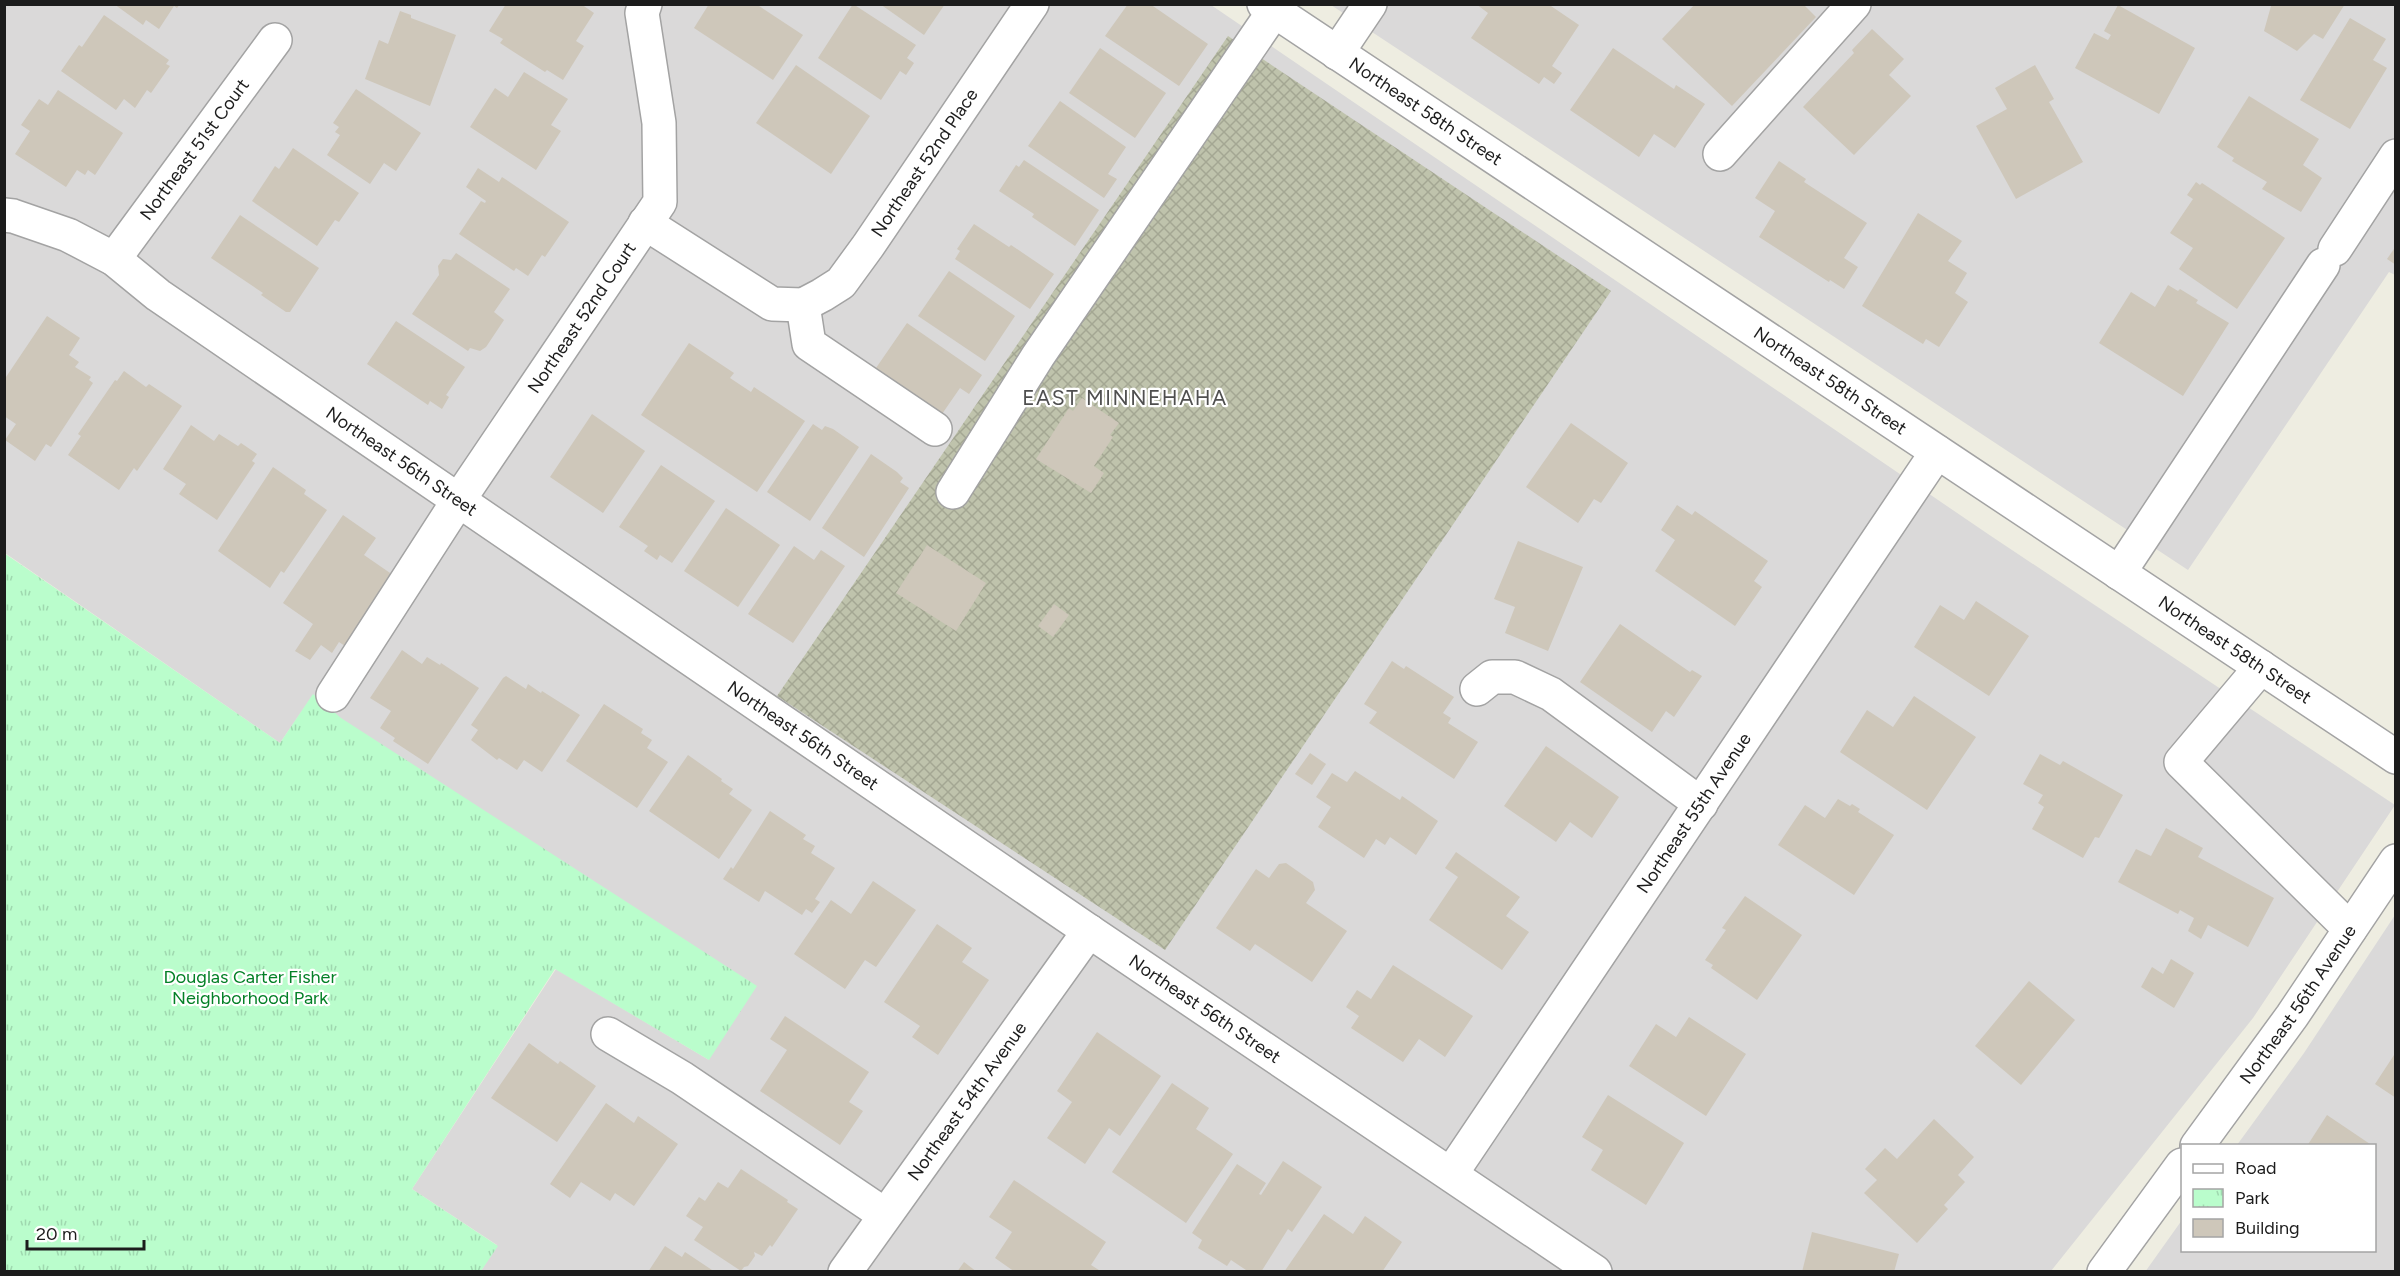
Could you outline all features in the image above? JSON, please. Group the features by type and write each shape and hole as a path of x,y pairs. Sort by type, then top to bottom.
{"street":[{"name":"Northeast 52nd Court","path":"333,695 458,501 660,202 658,123 642,13 645,4"},
{"name":"Northeast 52nd Place","path":"803,305 841,283 1032,4"},
{"path":"1337,53 1370,4"},
{"path":"1720,154 1854,4"},
{"path":"953,492 1038,356 1269,8"},
{"name":"Northeast 58th Street","path":"1269,8 2396,757"},
{"name":"Northeast 51st Court","path":"114,259 275,40"},
{"path":"2119,573 2396,156"},
{"name":"Northeast 56th Street","path":"4,215 68,236 114,259 158,295 458,501 1595,1272"},
{"path":"645,222 772,304 803,305 809,344 935,429"},
{"name":"Northeast 55th Avenue","path":"1451,1174 1937,452"},
{"path":"2260,667 2181,762 2350,929"},
{"path":"1477,689 1492,677 1515,677 1551,694 1701,804"},
{"name":"Northeast 56th Avenue","path":"2198,1144 2292,1016 2396,861"},
{"name":"Northeast 54th Avenue","path":"845,1272 1089,931"},
{"path":"608,1034 682,1078 885,1215"},
{"path":"2104,1272 2181,1166"}],"shaded area":[{"path":"5,5 1211,5 1988,534 2395,805 2253,1018 2051,1271 481,1271 497,1245 412,1189 556,969 709,1060 313,695 280,743 5,553"},
{"path":"1331,5 2395,5 2395,275 2389,272 2188,570"},
{"path":"1228,36 1611,291 1165,950 777,696"},
{"path":"2395,915 2395,1271 2145,1272 2181,1221 2181,1252 2376,1252 2376,1144 2238,1144 2304,1053"}],"green space":[{"name":"Douglas Carter Fisher Neighborhood Park","path":"4,553 280,743 313,694 341,718 757,986 709,1060 555,969 412,1189 498,1246 481,1271 5,1271"}],"building":[{"path":"114,4 180,4 177,8 174,6 159,29 146,20 143,25"},
{"path":"506,4 581,4 594,13 576,41 584,46 563,80 547,70 545,72 500,43 503,39 489,31"},
{"path":"709,4 756,4 803,35 773,80 694,28"},
{"path":"853,4 916,45 907,58 914,63 906,75 900,71 881,100 818,58"},
{"path":"880,4 945,4 924,35"},
{"path":"1128,4 1133,6 1150,4 1208,44 1179,86 1105,36"},
{"path":"1476,4 1548,4 1579,25 1552,66 1562,73 1554,84 1544,77 1539,84 1471,38 1488,13"},
{"path":"1695,4 1803,4 1816,17 1732,106 1662,39"},
{"path":"2268,4 2345,4 2323,39 2314,34 2297,51 2264,31 2271,6"},
{"path":"2118,5 2195,48 2159,114 2075,68 2094,33 2108,40 2111,35 2104,31"},
{"path":"400,11 411,15 411,18 456,35 430,106 365,79 379,40 388,44"},
{"path":"104,15 169,60 166,64 170,66 151,93 147,90 135,108 124,99 116,110 61,71 79,45 82,47"},
{"path":"2350,18 2386,39 2373,60 2387,68 2350,129 2300,100"},
{"path":"1872,29 1904,59 1889,75 1911,96 1854,155 1803,107 1854,53 1852,50"},
{"path":"1100,48 1166,93 1135,138 1069,93"},
{"path":"1613,48 1674,89 1676,85 1705,104 1675,148 1654,134 1639,157 1570,110"},
{"path":"796,65 870,116 831,174 756,123"},
{"path":"2035,65 2054,99 2049,102 2083,162 2016,199 1976,126 2007,109 1995,88"},
{"path":"524,72 568,99 551,125 561,131 536,170 470,127 495,88 508,97"},
{"path":"356,89 421,133 396,171 384,163 370,184 327,155 340,135 335,132 339,127 333,123"},
{"path":"58,90 123,133 95,175 88,170 85,175 77,170 66,187 15,154 30,131 21,125 39,99 48,105"},
{"path":"2249,96 2319,139 2303,165 2322,178 2301,212 2262,189 2267,182 2232,161 2234,158 2217,147"},
{"path":"1060,101 1126,147 1108,174 1117,179 1104,198 1028,146"},
{"path":"293,148 359,193 339,222 335,220 317,246 252,201 275,166 279,169"},
{"path":"1024,160 1099,210 1075,246 1032,217 1034,214 999,191 1016,165 1019,167"},
{"path":"1779,161 1806,179 1804,182 1867,223 1844,258 1858,267 1844,289 1830,280 1829,282 1759,237 1775,211 1755,198"},
{"path":"478,168 499,182 502,177 569,222 545,257 542,255 528,276 516,268 514,271 459,234 481,201 485,203 486,201 466,187"},
{"path":"2196,182 2200,185 2202,183 2285,238 2237,309 2179,269 2193,248 2170,233 2193,199 2187,195"},
{"path":"1918,213 1962,241 1948,261 1967,273 1955,293 1968,302 1939,347 1926,339 1923,344 1862,306"},
{"path":"240,215 319,268 290,312 286,312 261,295 263,293 211,258"},
{"path":"974,224 1009,247 1011,245 1054,274 1030,309 955,259 960,251 957,249"},
{"path":"2396,246 2396,265 2387,259"},
{"path":"456,253 510,289 494,312 504,320 486,347 480,351 470,348 468,351 412,314 439,275 438,266 443,259 451,260"},
{"path":"949,271 1015,316 985,361 918,316"},
{"path":"2168,285 2198,300 2196,303 2229,323 2183,396 2099,343 2131,292 2155,307"},
{"path":"47,316 80,338 69,355 79,362 75,367 91,377 89,380 93,383 51,447 46,444 35,461 5,440 16,424 4,416 4,380"},
{"path":"396,321 465,367 446,395 449,397 442,409 430,401 428,405 367,364"},
{"path":"907,323 982,375 969,394 960,388 942,414 876,368"},
{"path":"689,343 734,373 730,378 751,392 754,387 805,421 757,492 641,415"},
{"path":"124,371 146,387 149,384 182,406 137,471 134,468 119,490 68,455 81,436 78,434 115,380 117,381"},
{"path":"1082,398 1119,423 1110,435 1113,437 1094,466 1104,473 1091,493 1036,459 1069,408 1073,411"},
{"path":"592,414 645,451 603,513 550,477"},
{"path":"1571,423 1628,463 1601,503 1594,499 1578,523 1526,487"},
{"path":"813,424 822,430 825,426 833,429 859,447 810,521 767,492"},
{"path":"191,425 214,441 219,434 238,446 241,443 257,454 252,461 255,463 217,520 179,494 186,484 163,469"},
{"path":"871,454 897,472 903,478 900,482 909,488 864,557 822,528"},
{"path":"661,465 715,501 672,563 660,555 657,560 644,551 648,546 619,527"},
{"path":"273,467 306,490 304,494 327,510 284,573 281,571 270,588 218,551"},
{"path":"1677,505 1692,515 1695,511 1768,561 1754,581 1762,587 1735,626 1655,571 1675,540 1661,530"},
{"path":"726,508 780,545 738,607 684,571"},
{"path":"343,515 376,538 364,555 393,575 345,646 339,642 332,653 321,645 310,660 295,651 313,624 283,603"},
{"path":"1518,541 1583,567 1548,651 1505,633 1515,607 1494,599"},
{"path":"927,545 986,583 956,631 896,593"},
{"path":"794,546 814,560 821,550 845,566 793,643 748,614"},
{"path":"1976,601 2029,636 1989,696 1914,647 1940,605 1964,620"},
{"path":"1054,604 1069,615 1053,637 1038,626"},
{"path":"1620,624 1690,672 1692,670 1702,676 1674,717 1666,711 1652,732 1580,682"},
{"path":"402,650 422,664 427,657 440,665 441,663 479,688 428,764 393,741 395,738 380,728 391,711 370,698"},
{"path":"1392,661 1404,669 1406,666 1454,697 1443,713 1451,718 1448,723 1478,742 1454,779 1369,723 1377,712 1364,704"},
{"path":"506,676 526,689 528,684 541,693 542,691 580,715 542,772 524,760 517,770 499,758 497,760 471,740 478,730 471,725"},
{"path":"1914,696 1976,737 1927,810 1840,752 1867,710 1893,727"},
{"path":"604,704 643,729 641,733 652,740 647,748 668,762 637,808 566,761"},
{"path":"1546,746 1619,797 1592,838 1570,822 1556,842 1504,806"},
{"path":"1310,753 1326,764 1312,785 1295,774"},
{"path":"2040,754 2060,765 2063,761 2123,795 2099,838 2095,837 2083,858 2032,829 2044,807 2038,803 2043,795 2023,784"},
{"path":"688,755 722,779 721,781 733,789 729,794 752,810 719,859 649,811"},
{"path":"1355,771 1400,800 1402,796 1438,821 1416,855 1390,837 1385,845 1376,839 1364,858 1318,827 1331,807 1316,797 1332,773 1347,782"},
{"path":"1838,799 1860,809 1858,812 1894,835 1854,895 1778,845 1805,805 1825,818"},
{"path":"770,811 806,835 803,839 815,846 811,853 835,868 815,899 820,902 812,913 806,909 802,915 765,891 759,902 723,879 731,867 733,869"},
{"path":"2166,828 2203,848 2198,857 2274,898 2248,947 2208,925 2201,939 2188,931 2194,918 2180,910 2178,914 2118,882 2136,849 2151,856"},
{"path":"1456,852 1520,897 1506,916 1529,932 1502,970 1429,920 1458,877 1445,868"},
{"path":"1286,863 1313,882 1315,890 1306,903 1347,931 1312,982 1255,944 1250,951 1216,928 1256,869 1269,878 1279,864"},
{"path":"873,881 916,910 876,967 865,960 845,989 794,954 831,900 851,914"},
{"path":"1745,896 1802,935 1757,1000 1711,968 1713,965 1705,960 1726,930 1722,928"},
{"path":"937,924 972,948 962,962 989,980 938,1055 912,1037 920,1026 884,1002"},
{"path":"2171,959 2194,973 2174,1008 2141,987 2152,967 2163,974"},
{"path":"1393,965 1473,1016 1445,1057 1419,1039 1403,1062 1351,1028 1359,1016 1346,1007 1357,990 1371,999"},
{"path":"2029,981 2075,1020 2021,1085 1975,1046"},
{"path":"785,1016 869,1072 849,1102 863,1111 840,1145 760,1091 787,1050 770,1039"},
{"path":"1689,1017 1746,1054 1706,1116 1629,1066 1656,1024 1676,1037"},
{"path":"1097,1032 1161,1076 1120,1136 1109,1128 1085,1164 1047,1138 1072,1102 1057,1091"},
{"path":"529,1043 558,1064 560,1061 596,1086 557,1142 491,1098"},
{"path":"2396,1052 2396,1098 2375,1084"},
{"path":"1172,1083 1209,1108 1196,1129 1233,1154 1186,1223 1112,1172"},
{"path":"1608,1095 1684,1143 1646,1205 1591,1170 1603,1150 1582,1137"},
{"path":"606,1103 634,1123 638,1116 678,1144 634,1206 615,1193 610,1201 581,1182 570,1198 550,1184"},
{"path":"2327,1115 2370,1144 2308,1144"},
{"path":"1934,1119 1974,1157 1958,1175 1965,1182 1944,1205 1948,1209 1917,1243 1864,1193 1877,1180 1865,1169 1885,1148 1897,1159"},
{"path":"1283,1161 1322,1187 1292,1232 1288,1229 1261,1272 1249,1272 1231,1260 1227,1266 1198,1248 1202,1240 1192,1233 1237,1164 1266,1183 1259,1194 1261,1195"},
{"path":"741,1169 798,1209 772,1247 770,1245 762,1256 754,1252 755,1256 741,1271 694,1240 703,1227 686,1216 699,1197 705,1201 718,1182 728,1188"},
{"path":"1014,1180 1106,1242 1091,1265 1102,1272 1015,1272 995,1258 1012,1232 989,1217"},
{"path":"1324,1214 1353,1234 1365,1216 1402,1242 1382,1272 1284,1272"},
{"path":"1812,1232 1899,1254 1894,1272 1802,1272"},
{"path":"665,1246 682,1257 685,1252 715,1272 648,1272"},
{"path":"964,1262 977,1272 957,1272"}],"district":[{"name":"EAST MINNEHAHA","path":"1125,397"}]}
